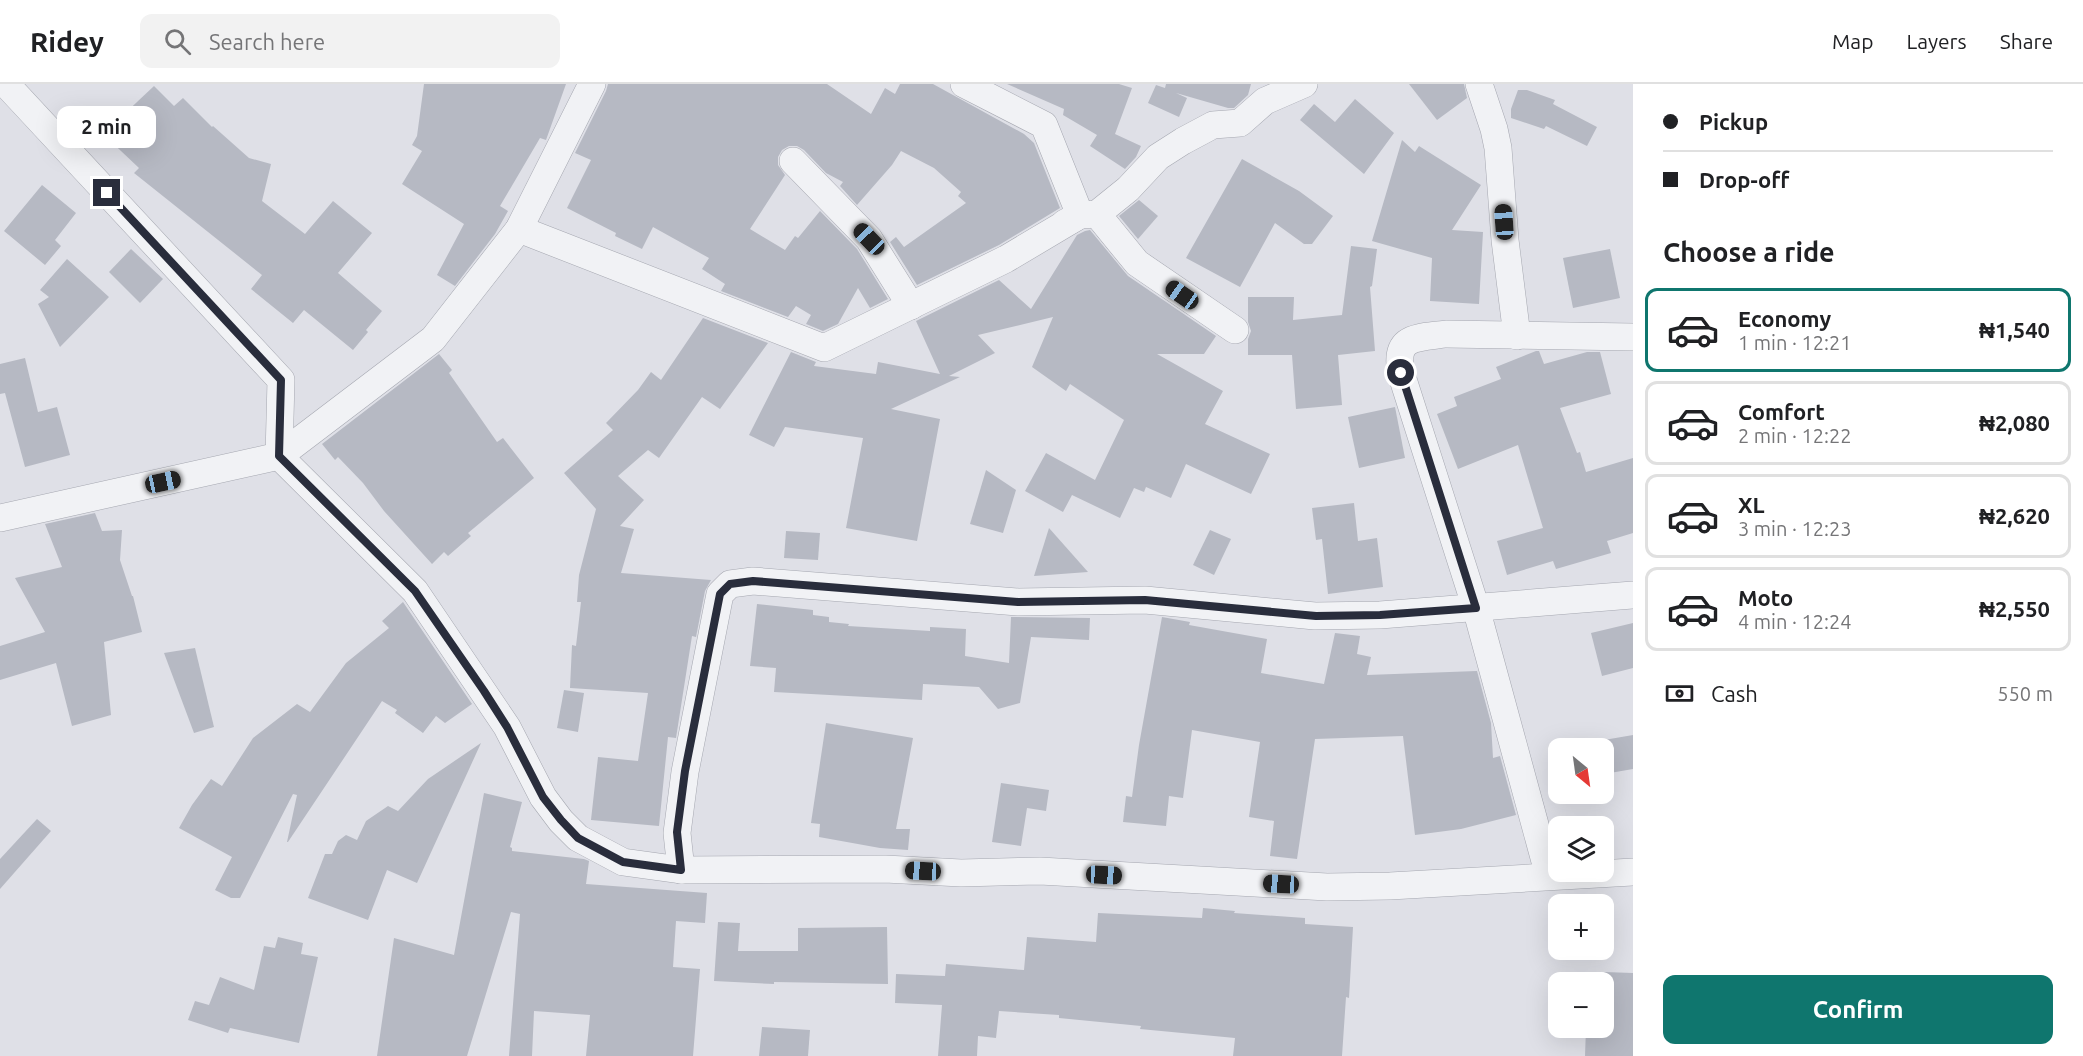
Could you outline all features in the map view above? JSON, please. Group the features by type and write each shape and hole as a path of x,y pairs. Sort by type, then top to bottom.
{"street":[{"path":"0,518 279,456 433,339 519,229 592,84"},
{"path":"964,84 1044,124 1088,215 1137,263 1235,330"},
{"path":"519,229 824,348 1006,259 1088,215 1128,189 1158,158 1183,141 1213,125 1240,123 1265,101 1304,84"},
{"path":"1479,84 1498,148 1505,240 1517,336"},
{"path":"11,86 281,380 279,456 415,591 507,727 543,797 561,820 578,838 623,862 681,870 885,869 962,873 1040,872 1327,887 1390,886 1548,876"},
{"path":"793,161 869,239 911,306"},
{"path":"1548,872 1476,608 1401,373 1399,354 1401,348 1407,343 1424,337 1446,334 1633,337"},
{"path":"681,870 677,832 685,771 720,594 730,584 753,581 794,583 1018,602 1145,600 1316,616 1380,615 1633,595"},
{"path":"1614,873 1633,872"}],"building":[{"path":"424,84 566,84 546,140 540,138 500,206 508,211 495,234 455,286 437,275 464,224 402,184 422,151 412,145 417,136"},
{"path":"608,84 827,84 871,114 885,88 895,94 900,84 933,84 1024,134 1034,143 1060,208 999,245 917,285 890,242 896,237 904,247 966,203 958,196 961,192 934,168 901,151 892,165 857,205 840,186 843,182 826,173 804,150 797,146 789,146 782,150 778,157 778,165 785,175 750,229 785,250 795,236 798,238 820,211 857,249 888,299 870,308 858,288 838,324 823,331 806,324 811,315 796,306 788,317 721,291 725,284 702,269 709,258 653,227 642,249 567,208 591,160 575,153"},
{"path":"1007,84 1119,84 1132,88 1115,134 1141,146 1136,157 1125,169 1090,146 1097,135 1063,115 1064,109"},
{"path":"1166,84 1251,84 1248,95 1234,108 1176,93 1187,98 1179,117 1148,103 1156,85 1165,88"},
{"path":"1409,84 1464,84 1467,98 1437,120"},
{"path":"154,86 174,106 183,98 212,127 249,158 271,164 262,201 305,234 333,201 372,233 338,273 382,311 353,350 304,310 293,323 251,289 262,275 134,173 139,168 103,134"},
{"path":"1518,90 1527,90 1555,100 1553,104 1597,127 1587,146 1546,126 1544,129 1511,118 1511,109"},
{"path":"1355,99 1394,133 1364,174 1300,120 1314,104 1335,122"},
{"path":"1402,140 1415,152 1419,146 1481,185 1452,230 1483,232 1479,304 1430,301 1432,258 1372,241"},
{"path":"1242,159 1299,191 1333,216 1312,244 1304,244 1275,223 1240,287 1186,258"},
{"path":"42,185 76,213 55,240 61,246 45,265 4,231"},
{"path":"1139,200 1158,216 1138,239 1119,216"},
{"path":"1090,230 1128,276 1216,336 1204,354 1157,354 1223,391 1205,424 1270,454 1251,494 1186,464 1171,498 1146,487 1144,492 1134,488 1120,518 1072,495 1063,512 1025,491 1046,453 1095,480 1124,420 1070,384 1066,391 1032,367 1053,317 978,335 995,353 949,376 960,377 891,409 940,419 917,541 846,528 863,438 785,427 774,447 749,435 791,352 816,362 814,366 876,374 878,362 940,374 916,321 999,280 1031,309 1077,235"},
{"path":"1351,246 1377,249 1370,287 1375,351 1338,355 1342,405 1296,409 1292,355 1248,355 1248,339 1251,331 1248,322 1248,297 1294,297 1293,320 1342,315"},
{"path":"131,249 163,279 140,303 109,272"},
{"path":"1610,249 1620,298 1573,308 1563,258"},
{"path":"67,259 109,297 60,347 38,304 49,297 40,290"},
{"path":"703,318 768,343 720,409 702,397 659,458 648,450 618,476 644,500 620,526 634,529 621,573 711,580 705,591 696,637 692,636 676,738 668,737 659,826 591,820 598,757 638,761 648,693 570,688 572,645 576,646 581,602 577,602 579,575 596,509 564,473 613,430 606,423 638,390 651,372 661,380"},
{"path":"1539,351 1544,364 1587,352 1600,352 1611,394 1560,408 1577,453 1580,452 1586,472 1633,458 1633,533 1607,541 1611,553 1556,569 1553,561 1507,575 1497,541 1543,528 1518,445 1458,469 1437,414 1457,406 1454,397 1501,379 1496,367"},
{"path":"439,354 452,370 449,373 497,442 503,438 534,478 468,533 471,536 448,556 444,552 432,564 384,511 363,483 338,457 335,460 322,444"},
{"path":"25,358 38,412 57,407 70,455 25,467 5,393 0,394 0,364"},
{"path":"1395,407 1405,458 1359,468 1348,417"},
{"path":"986,470 1016,490 1003,533 970,524"},
{"path":"1354,503 1358,541 1377,538 1383,587 1328,594 1322,539 1316,540 1312,508"},
{"path":"95,513 102,531 122,530 120,560 133,596 142,632 104,642 111,715 72,726 56,663 0,680 0,646 45,632 15,578 62,567 45,524"},
{"path":"1049,528 1088,572 1034,576"},
{"path":"1210,530 1231,539 1214,575 1193,565"},
{"path":"786,531 820,533 818,560 784,558"},
{"path":"403,602 472,704 445,723 436,716 423,733 395,713 397,710 382,701 287,842 297,795 293,794 240,898 231,898 215,890 232,857 179,828 192,805 211,779 222,786 253,738 297,704 310,712 346,663 389,628 382,621"},
{"path":"757,604 813,610 813,615 829,617 829,622 849,624 848,626 930,631 930,627 966,629 965,656 1009,663 1011,617 1090,618 1089,640 1031,637 1020,703 998,709 979,687 923,684 922,700 774,692 776,668 750,666"},
{"path":"1162,617 1190,622 1189,625 1267,639 1261,673 1324,684 1335,633 1360,636 1357,654 1371,657 1367,675 1477,671 1491,723 1493,758 1500,756 1516,815 1461,829 1415,835 1403,736 1315,739 1297,859 1270,856 1274,821 1249,817 1260,742 1192,730 1183,798 1169,796 1166,826 1123,822 1126,796 1132,797"},
{"path":"1633,623 1633,668 1602,676 1591,633"},
{"path":"195,648 214,727 194,733 164,653"},
{"path":"564,690 584,693 578,732 557,728"},
{"path":"826,723 913,738 896,829 910,829 908,850 880,848 819,837 820,824 811,823"},
{"path":"1633,735 1633,769 1614,772 1614,738"},
{"path":"481,743 417,883 387,870 368,920 308,898 325,854 332,854 338,841 346,835 357,840 366,821 388,806 398,811 428,779"},
{"path":"1001,783 1049,790 1046,811 1027,808 1021,846 992,842"},
{"path":"484,793 522,802 510,847 512,851 589,861 586,884 707,893 705,923 676,921 673,967 700,969 693,1056 586,1056 590,1015 534,1011 532,1056 509,1056 520,914 511,912 467,1056 377,1056 394,938 454,955"},
{"path":"37,819 51,831 0,889 0,859"},
{"path":"1203,908 1235,911 1234,913 1305,918 1305,924 1353,927 1349,998 1346,997 1342,1056 1233,1056 1235,1038 1140,1029 1141,1026 1059,1018 1059,1015 999,1011 996,1038 978,1036 977,1056 938,1056 942,1005 895,1003 896,974 945,976 946,964 1024,970 1027,937 1096,942 1098,913 1202,918"},
{"path":"718,922 740,923 738,951 798,951 798,928 887,927 888,984 774,982 774,984 714,981"},
{"path":"278,937 303,943 301,954 318,957 299,1043 230,1028 228,1033 188,1020 195,1001 209,1005 220,977 254,990 264,946 275,948"},
{"path":"1614,972 1633,973 1633,1056 1585,1056 1586,1038 1614,1038"},
{"path":"762,1027 810,1030 808,1056 759,1056"}],"route":[{"path":"107,193 281,380 279,456 415,591 507,727 543,797 561,820 578,838 623,862 681,870 677,832 685,771 715,612 720,594 730,584 753,581 794,583 1018,602 1145,600 1316,616 1380,615 1476,608 1401,373"}]}
